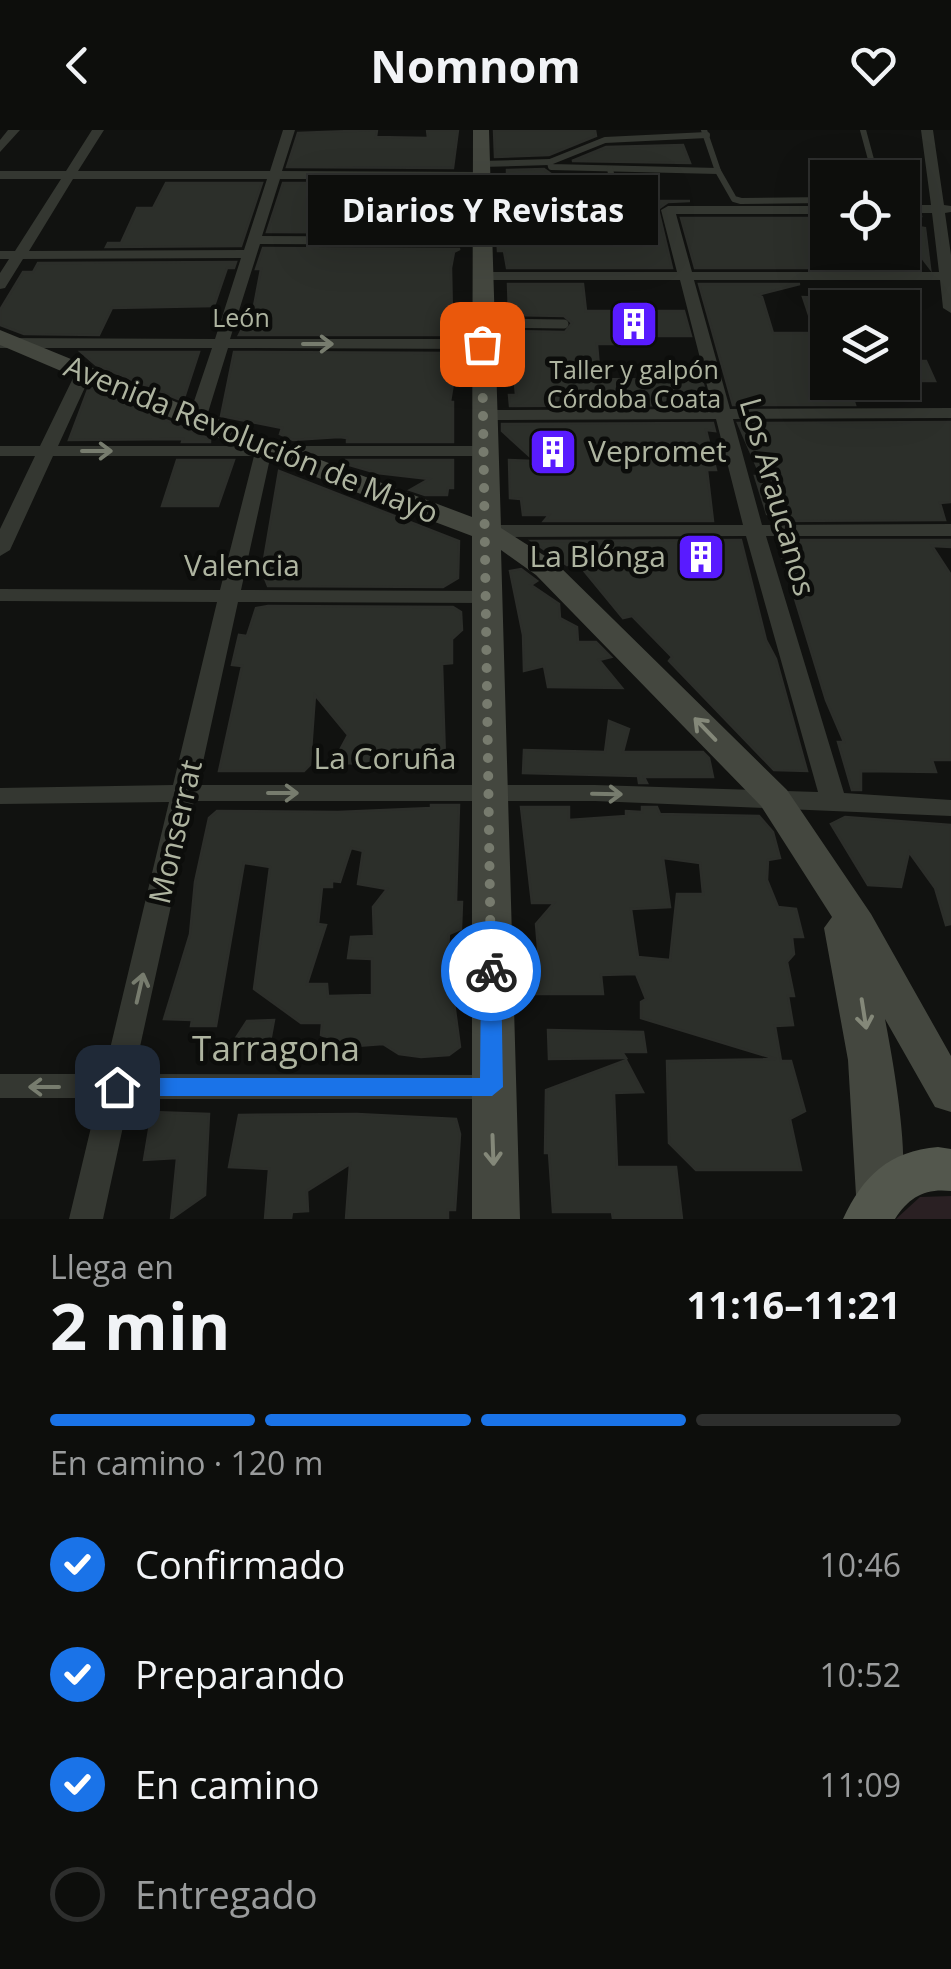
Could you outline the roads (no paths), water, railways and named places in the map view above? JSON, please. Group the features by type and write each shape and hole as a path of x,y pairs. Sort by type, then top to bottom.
{"main road":[{"path":"481,130 484,597 496,1219"},
{"name":"Avenida Revolución de Mayo","path":"5,341 272,451 484,531 512,544 546,569 774,798 833,885 951,1094"},
{"name":"Avenida Revolución de Mayo","path":"833,885 865,1018 878,1123 874,1207"},
{"path":"874,1207 895,1182 925,1168 951,1170"}],"street":[{"path":"0,148 14,130"},
{"path":"0,284 98,130"},
{"path":"197,418 289,130"},
{"path":"927,130 946,212"},
{"path":"938,130 951,308"},
{"path":"0,175 481,170"},
{"name":"Los Araucanos","path":"810,210 668,210 754,530 833,800"},
{"path":"920,211 946,212"},
{"path":"0,254 482,241"},
{"path":"482,276 686,276 874,270 948,276"},
{"name":"León","path":"5,341 221,344 482,334"},
{"path":"0,550 84,372"},
{"path":"482,415 951,413"},
{"path":"0,450 483,451"},
{"name":"Monserrat","path":"86,1219 260,461 272,451"},
{"path":"484,531 951,530"},
{"name":"Valencia","path":"0,595 484,597"},
{"name":"La Coruña","path":"0,796 490,791 833,800 951,808"},
{"name":"Tarragona","path":"0,1086 492,1087"}],"lane":[{"path":"862,130 871,160"},
{"path":"481,170 550,162 564,152 597,147 605,140 706,133 718,170 734,198 810,200"},
{"path":"550,162 551,167 560,168 718,170"},
{"path":"610,169 616,196"},
{"path":"482,334 564,324"}],"place":[{"name":"Taller y galpón Córdoba Coata","path":"634,324"},
{"name":"Diarios Y Revistas","path":"482,344"},
{"name":"Vepromet","path":"553,452"},
{"name":"La Blónga","path":"701,557"}]}
